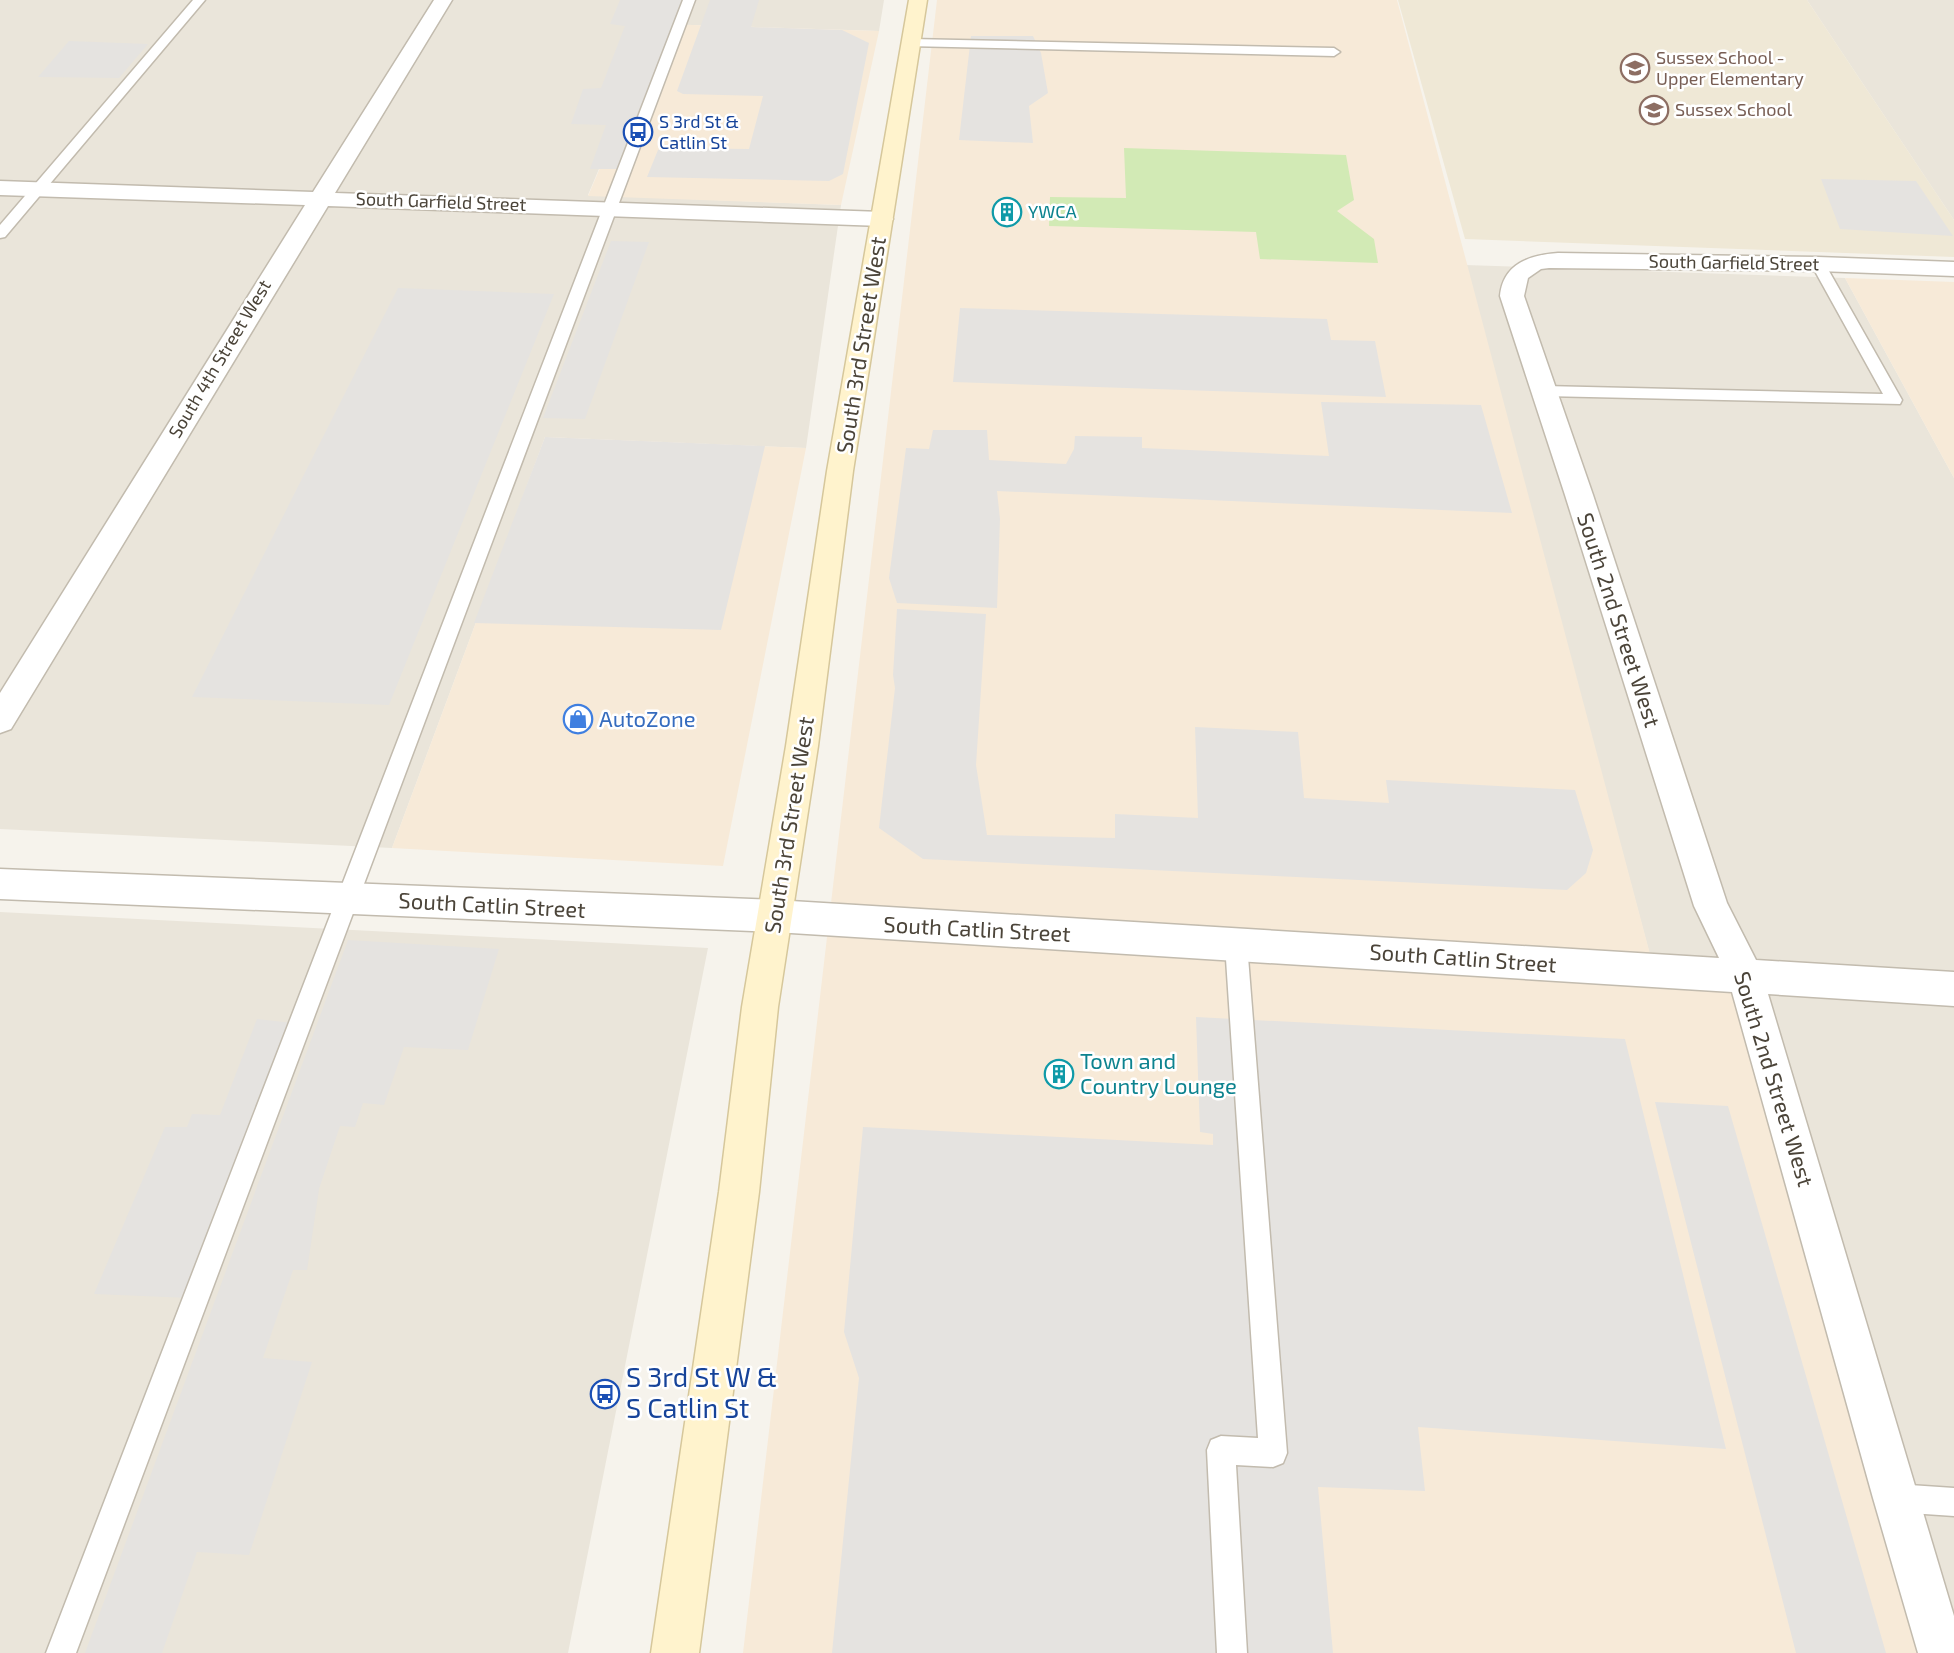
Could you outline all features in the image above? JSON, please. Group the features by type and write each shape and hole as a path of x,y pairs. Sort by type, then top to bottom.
{"main road":[{"name":"South 3rd Street West","path":"675,1653 739,1192 760,1006 840,471 918,0"}],"street":[{"name":"South 4th Street West","path":"0,720 443,0"},
{"name":"South Garfield Street","path":"0,188 882,219"},
{"name":"South Garfield Street","path":"1516,275 1538,263 1558,260 1818,264 1954,269"},
{"name":"South 2nd Street West","path":"1516,275 1512,280 1512,296 1580,495 1711,906 1745,975 1895,1498 1942,1653"},
{"name":"South Catlin Street","path":"0,884 775,916 1954,989"}],"lane":[{"path":"0,234 199,0"},
{"path":"61,1653 689,0"},
{"path":"911,43 1334,52"},
{"path":"1544,392 1894,400 1818,264"},
{"path":"1232,1653 1221,1450 1273,1453 1236,944"},
{"path":"1895,1498 1954,1502"}],"shaded area":[{"path":"0,0 884,0 879,31 660,24 588,195 841,205 806,448 545,437 392,848 0,829"},
{"path":"620,0 683,0 618,169 590,169 606,125 571,124 583,89 601,88 625,26 610,24"},
{"path":"710,0 759,0 751,27 842,30 869,43 843,174 829,181 647,177 658,150 664,148 749,149 763,96 683,94 677,91"},
{"path":"937,0 1397,0 1654,969 1745,975 1950,1653 743,1653"},
{"name":"Sussex School","path":"1398,0 1807,0 1954,220 1954,257 1465,239"},
{"path":"1807,0 1954,0 1954,220"},
{"path":"661,24 879,31 841,205 588,196"},
{"path":"971,36 1033,36 1041,53 1048,93 1029,106 1033,143 959,140"},
{"path":"69,41 148,44 119,78 38,77"},
{"path":"1821,179 1916,181 1953,236 1840,229"},
{"path":"611,241 649,242 585,419 543,418"},
{"path":"1465,265 1845,278 1954,478 1954,1653 1654,970"},
{"path":"1845,278 1954,282 1954,478"},
{"path":"398,288 554,294 389,705 192,697"},
{"path":"960,308 1327,319 1331,340 1375,341 1386,397 953,382"},
{"path":"1321,402 1481,405 1512,513 997,491 1000,519 997,608 897,603 889,578 906,448 929,449 933,430 987,430 989,460 1066,464 1074,449 1075,436 1142,437 1142,448 1329,456"},
{"path":"545,437 806,448 723,866 392,848"},
{"path":"545,437 765,446 721,630 474,623"},
{"path":"897,609 986,614 976,765 987,835 1115,838 1115,814 1198,818 1195,727 1298,732 1304,798 1389,803 1386,780 1575,790 1593,850 1586,873 1567,890 923,859 879,828 895,688 893,675"},
{"path":"0,912 708,948 568,1653 0,1653"},
{"path":"348,940 499,949 468,1050 404,1047 384,1105 363,1103 355,1127 340,1126 319,1189 307,1270 293,1270 263,1358 312,1362 249,1555 197,1552 162,1653 85,1653"},
{"path":"1196,1017 1625,1039 1726,1449 1418,1427 1425,1491 1318,1487 1333,1653 832,1653 859,1378 844,1332 863,1127 1213,1145 1213,1134 1200,1132"},
{"path":"257,1019 293,1023 190,1298 94,1294 165,1127 187,1127 192,1114 220,1115"},
{"path":"1655,1102 1728,1106 1886,1653 1796,1653"}],"green space":[{"path":"1124,148 1346,155 1354,200 1337,211 1374,239 1378,263 1260,259 1256,232 1049,226 1050,197 1126,198"}],"place":[{"name":"Sussex School - Upper Elementary","path":"1635,68"},
{"name":"Sussex School","path":"1654,110"},
{"name":"S 3rd St & Catlin St","path":"638,132"},
{"name":"YWCA","path":"1007,212"},
{"name":"AutoZone","path":"578,719"},
{"name":"Town and Country Lounge","path":"1059,1074"},
{"name":"S 3rd St W & S Catlin St","path":"605,1394"}]}
